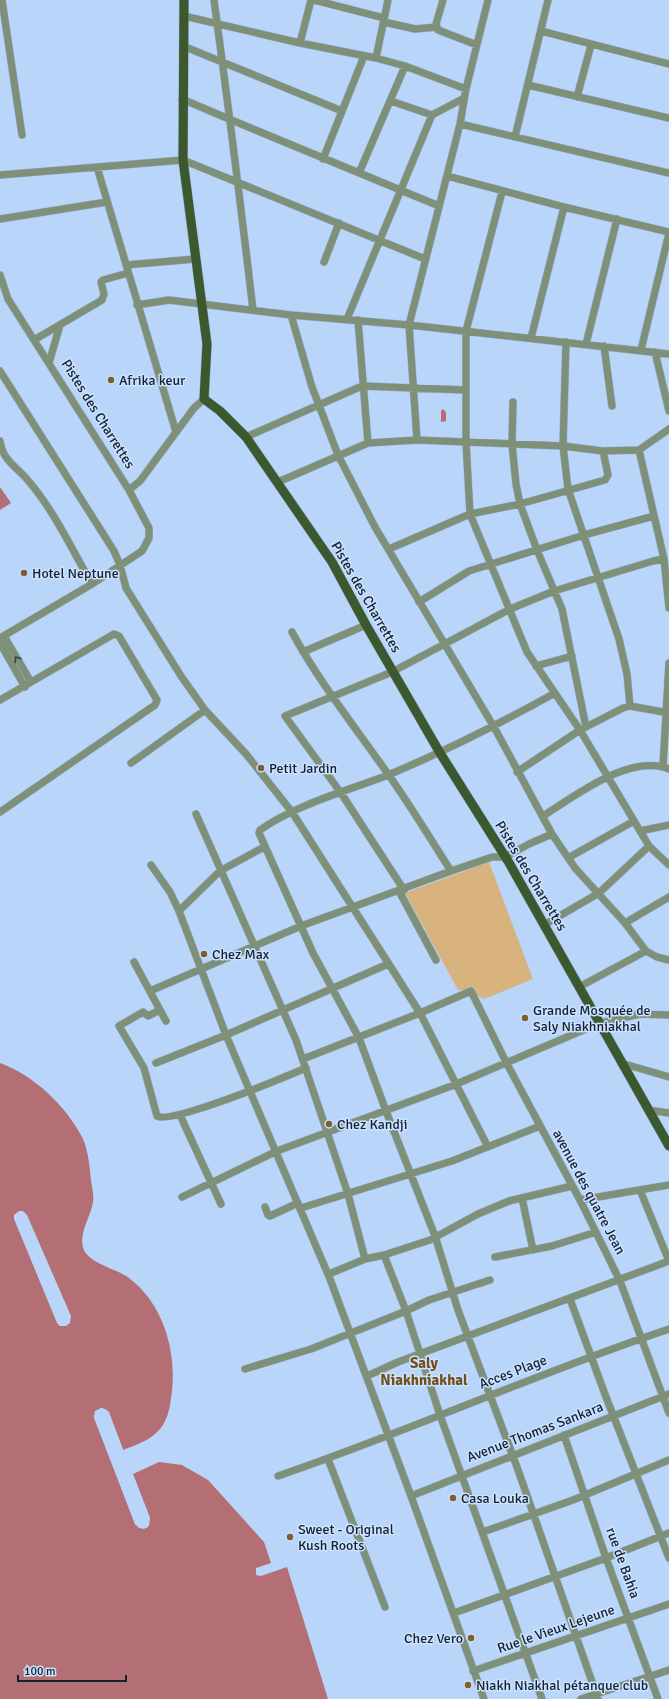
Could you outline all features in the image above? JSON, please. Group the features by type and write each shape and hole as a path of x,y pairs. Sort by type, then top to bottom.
{"main road":[{"path":"184,0 182,98 183,160 207,344 204,399"},
{"name":"Pistes des Charrettes","path":"204,399 220,411 246,437 332,562 392,672 440,753 505,857 669,1146"}],"street":[{"path":"2,0 3,26 22,135"},
{"path":"214,0 253,310"},
{"path":"300,43 311,0"},
{"path":"314,0 415,30 437,27"},
{"path":"376,58 388,0"},
{"path":"437,27 443,0"},
{"path":"417,440 409,325 460,124 466,89 488,1 479,0"},
{"path":"515,137 548,0"},
{"path":"184,16 300,43 376,58 405,66 466,89"},
{"path":"437,27 438,30 445,34 477,45"},
{"path":"541,31 669,64"},
{"path":"577,97 591,45"},
{"path":"183,46 342,111"},
{"path":"323,159 364,56"},
{"path":"359,173 405,66"},
{"path":"528,85 669,118"},
{"path":"182,98 229,120 439,206"},
{"path":"347,319 432,115 464,98"},
{"path":"391,101 432,115"},
{"path":"460,124 669,173"},
{"path":"0,175 183,160 425,259"},
{"path":"97,167 176,432"},
{"path":"447,176 564,208 669,232 641,350"},
{"path":"502,192 466,331 466,442 470,514 492,564 520,637 536,666 583,729 607,776 649,846 669,865"},
{"path":"0,219 107,202"},
{"path":"531,338 564,208"},
{"path":"586,344 617,219"},
{"path":"324,262 339,223"},
{"path":"34,340 102,300 104,294 101,282 103,280 127,269 195,259"},
{"name":"Pistes des Charrettes","path":"0,275 8,299 129,490 140,481 176,432 204,399"},
{"path":"137,305 169,300 291,315 409,325 669,354"},
{"path":"291,315 318,405 338,455 418,602 445,644 494,727 517,772 552,834 583,877 625,923 646,951 657,957 669,960"},
{"path":"358,320 362,386 368,442"},
{"path":"49,364 60,325"},
{"path":"566,342 563,446 568,489 624,654 630,706"},
{"path":"604,346 612,406"},
{"path":"655,352 669,411"},
{"path":"0,371 114,551 120,565 123,580 131,596 181,676 205,710 246,754 292,812 354,908 420,1013 454,1084 488,1147"},
{"path":"246,437 362,386 466,390"},
{"path":"513,402 512,444 514,471 520,504 537,550 562,609 572,656 583,729"},
{"path":"278,482 368,442 417,440 563,446 603,451 639,450 669,429"},
{"path":"0,441 0,451 34,489 59,526 92,584"},
{"path":"639,450 667,569 669,608"},
{"path":"389,550 470,514 520,504 608,478 603,451"},
{"path":"1,639 92,584 142,551 146,545 150,532 129,490"},
{"path":"418,602 469,572 584,535 654,516"},
{"path":"436,960 401,890 341,793 285,716 392,672 510,609 554,591 664,559"},
{"path":"303,652 366,625"},
{"path":"292,632 303,652 388,774 451,871"},
{"path":"0,700 25,687 31,682 114,634 119,636 157,700 157,703 0,812"},
{"path":"1,639 31,682"},
{"path":"1,639 25,687"},
{"path":"536,666 572,656"},
{"path":"543,816 607,776 649,765 666,767 669,663"},
{"path":"555,693 494,727 440,753 292,812 260,830 259,837 332,989 359,1038 435,1236 468,1338 491,1395 597,1696"},
{"path":"517,772 583,729 630,706 668,713"},
{"path":"131,763 205,710"},
{"path":"196,814 283,1010 303,1059 348,1194 365,1259"},
{"path":"568,858 634,821"},
{"path":"640,832 669,825"},
{"path":"150,991 301,926 492,857 505,857 552,834"},
{"path":"544,925 599,894 649,846"},
{"path":"179,912 220,870 264,847"},
{"path":"151,865 170,892 179,912 226,1035 277,1151 328,1274 351,1332 484,1699"},
{"path":"625,923 669,897"},
{"path":"580,987 646,951"},
{"path":"134,962 166,1021"},
{"path":"156,1063 226,1035 388,964"},
{"name":"avenue des quatre Jean","path":"420,1013 465,992 472,992 507,1064 580,1200 620,1281 669,1413"},
{"path":"160,1010 148,1016 143,1012 120,1024 120,1027 144,1068 157,1116 166,1118 180,1115 250,1091 306,1068"},
{"path":"303,1059 420,1013"},
{"path":"182,1196 277,1151 507,1064 600,1023 640,1014 669,1015"},
{"path":"621,1063 669,1078"},
{"path":"648,1110 669,1113"},
{"path":"180,1115 221,1204"},
{"path":"265,1207 268,1215 270,1216 299,1206 348,1194 412,1174 488,1147 540,1126"},
{"path":"580,1200 669,1185"},
{"path":"328,1274 365,1259 384,1255 430,1240 478,1214 522,1198 572,1186"},
{"path":"367,1376 398,1362 570,1300 669,1261 640,1190"},
{"path":"522,1198 533,1250"},
{"path":"495,1257 533,1250 596,1232"},
{"path":"384,1255 406,1311 440,1415 542,1699"},
{"path":"246,1369 311,1349 452,1291 490,1280"},
{"path":"570,1300 635,1473 669,1558"},
{"name":"Acces Plage","path":"278,1476 388,1436 591,1356 669,1329"},
{"name":"Avenue Thomas Sankara","path":"411,1496 462,1474 669,1394"},
{"name":"rue de Bahia","path":"564,1435 606,1558 651,1676 658,1699"},
{"path":"328,1459 385,1607"},
{"path":"483,1532 533,1514 669,1460"},
{"path":"454,1613 606,1558 669,1533"},
{"name":"Rue le Vieux Lejeune","path":"473,1671 669,1604"},
{"path":"581,1699 597,1696 669,1670"}],"shaded area":[{"path":"443,409 446,412 446,421 441,422 441,411"},
{"path":"0,487 11,503 0,510"},
{"path":"489,862 533,979 484,999 469,990 458,990 405,893"},
{"path":"0,1063 13,1068 37,1084 59,1104 76,1127 86,1148 93,1194 92,1208 82,1240 85,1252 100,1264 129,1278 141,1289 152,1302 166,1332 170,1349 173,1382 169,1410 165,1422 160,1429 148,1439 123,1450 107,1410 101,1408 94,1416 135,1524 137,1526 147,1528 150,1518 133,1474 159,1462 182,1465 208,1480 264,1542 271,1563 256,1568 256,1575 261,1576 287,1567 328,1699 0,1699"}],"pier":[{"path":"19,1211 23,1211 27,1215 71,1316 70,1323 66,1326 60,1326 57,1323 14,1219 14,1215"},
{"path":"101,1408 109,1412 124,1452 122,1451 107,1413 104,1411 99,1411 96,1417 137,1523 144,1527 149,1521 131,1475 132,1472 150,1518 149,1526 144,1529 139,1528 135,1524 94,1418 95,1411"}],"place":[{"name":"Afrika keur","path":"111,380"},
{"name":"Hotel Neptune","path":"24,573"},
{"name":"Petit Jardin","path":"261,768"},
{"name":"Chez Max","path":"204,954"},
{"name":"Grande Mosquée de Saly Niakhniakhal","path":"525,1018"},
{"name":"Chez Kandji","path":"329,1124"},
{"name":"Casa Louka","path":"453,1498"},
{"name":"Sweet - Original Kush Roots","path":"290,1537"},
{"name":"Chez Vero","path":"471,1638"},
{"name":"Niakh Niakhal pétanque club","path":"468,1685"}],"district":[{"name":"Saly Niakhniakhal","path":"424,1372"}]}
